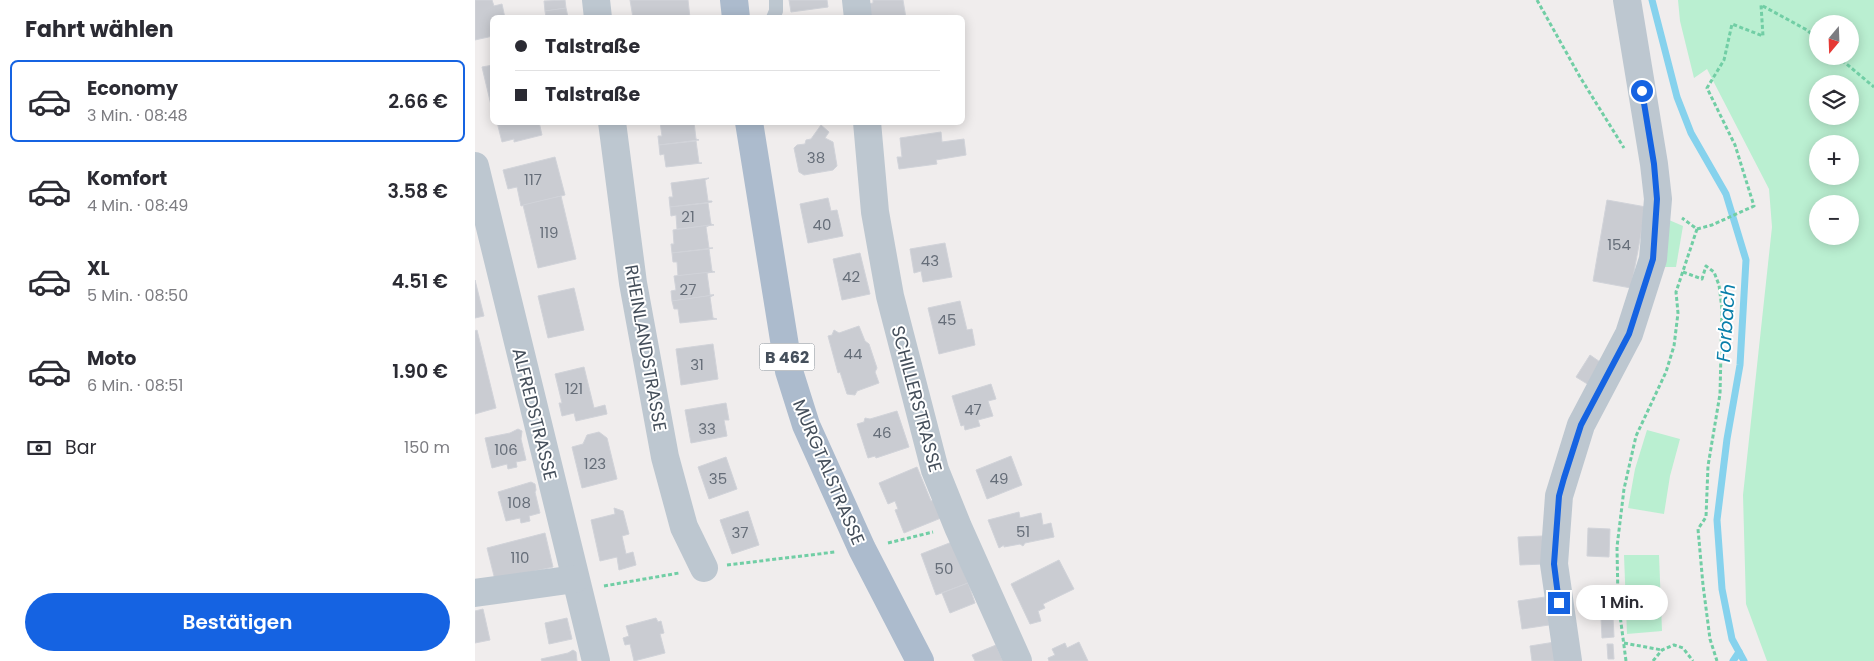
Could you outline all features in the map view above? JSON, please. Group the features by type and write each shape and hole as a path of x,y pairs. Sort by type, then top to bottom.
{"main road":[{"path":"734,0 736,15"},
{"name":"MURGTALSTRASSE","path":"749,125 789,371 806,425 862,549 920,661"}],"street":[{"path":"596,0 598,15"},
{"path":"856,0 858,15"},
{"path":"1568,661 1554,564 1559,496 1581,425 1629,334 1653,259 1657,199 1654,164 1627,0"},
{"name":"RHEINLANDSTRASSE","path":"612,125 633,284 665,457 684,527 704,568"},
{"name":"SCHILLERSTRASSE","path":"867,125 875,212 890,296 935,470 958,527 1018,661"},
{"name":"ALFREDSTRASSE","path":"475,166 596,661"},
{"path":"475,593 576,585"}],"lane":[{"path":"774,15 777,0"}],"path":[{"path":"1537,0 1580,77 1625,150 1654,164"},
{"path":"1697,230 1754,206 1735,145 1707,88 1725,60 1732,24 1763,36 1761,5 1809,32"},
{"path":"1848,65 1874,87"},
{"path":"1657,199 1697,230"},
{"path":"1626,661 1618,600 1617,547 1624,489 1636,436 1666,372 1673,346 1678,313 1676,292 1697,230"},
{"path":"1683,272 1702,279 1706,266 1714,272 1719,285 1722,309 1720,394 1708,466 1706,517 1698,529 1706,612 1710,638 1717,661"},
{"path":"862,549 958,527"},
{"path":"576,585 833,552"},
{"path":"1624,643 1662,650"},
{"path":"1653,661 1662,650 1674,645 1683,648 1693,661"}],"green space":[{"path":"1678,0 1874,0 1874,661 1767,661 1746,604 1743,495 1772,227 1769,189 1707,69 1694,78 1680,21"},
{"path":"1669,220 1683,226 1676,267 1663,267"},
{"path":"1647,430 1680,439 1670,476 1664,514 1628,508 1635,469"},
{"path":"1624,555 1659,555 1662,631 1627,634"}],"building":[{"path":"475,0 492,0 494,6 502,4 504,15 490,15 490,37 475,40"},
{"path":"565,0 566,8 545,11 544,1"},
{"path":"630,0 688,0 690,15 632,15"},
{"path":"789,0 827,0 828,7 791,12"},
{"path":"873,0 903,0 906,15 870,15 868,4 873,3"},
{"path":"566,8 568,15 546,15 545,11"},
{"path":"490,66 490,101 482,67"},
{"path":"498,125 540,125 542,135 514,142 514,139 502,142"},
{"path":"660,125 694,125 696,139 699,140 659,145 658,136 662,136"},
{"path":"821,125 829,132 825,138 833,142 837,166 833,170 804,175 799,172 794,148 797,145 805,144 806,140 811,139"},
{"path":"941,132 942,142 964,139 966,155 936,160 937,164 899,169 897,157 902,157 900,138"},
{"path":"696,141 699,163 702,163 666,167 664,154 660,155 659,145"},
{"path":"555,157 565,195 521,206 517,187 508,189 503,170"},
{"path":"709,178 705,180 708,201 712,202 670,207 669,197 673,197 671,183"},
{"path":"561,196 576,259 538,268 523,205"},
{"path":"828,198 831,211 837,210 843,236 808,243 800,204"},
{"path":"1607,200 1646,207 1631,288 1593,281"},
{"path":"708,203 711,224 714,225 677,229 676,215 671,216 670,207"},
{"path":"710,225 706,227 709,248 713,248 672,253 671,244 674,244 673,230"},
{"path":"945,243 952,277 923,282 921,271 914,273 910,249"},
{"path":"709,249 712,271 715,272 678,276 677,262 673,262 672,253"},
{"path":"860,253 870,294 842,300 833,259"},
{"path":"711,272 707,273 710,295 714,295 672,301 671,291 676,290 674,276"},
{"path":"475,280 484,316 475,318"},
{"path":"574,288 584,330 548,338 538,296"},
{"path":"714,295 710,297 713,318 717,319 680,323 678,309 674,309 672,301"},
{"path":"960,301 967,330 972,329 975,345 939,354 928,308"},
{"path":"859,326 865,341 869,344 877,368 875,372 879,383 857,391 855,395 847,394 840,372 838,373 828,336 832,335 834,330 839,333"},
{"path":"477,330 496,408 475,414 475,331"},
{"path":"713,344 718,379 681,385 676,349"},
{"path":"1590,355 1603,364 1589,385 1576,377"},
{"path":"584,367 594,408 605,405 607,414 576,421 574,413 562,416 559,403 562,403 555,374"},
{"path":"991,384 996,399 988,401 993,416 978,420 980,426 965,430 964,425 961,426 952,396"},
{"path":"726,403 729,420 724,420 727,436 691,443 685,410"},
{"path":"897,411 909,447 876,458 875,456 868,458 857,424 864,422 865,418 870,419"},
{"path":"518,429 522,431 521,439 526,460 516,462 517,467 508,469 507,464 492,468 485,438 510,433"},
{"path":"599,432 607,438 617,479 582,488 572,447 583,444 587,435"},
{"path":"1011,456 1022,485 987,499 976,470"},
{"path":"726,457 737,489 709,499 698,467"},
{"path":"917,467 931,501 934,500 941,518 904,533 895,510 898,509 895,501 888,504 879,483"},
{"path":"531,482 535,484 540,513 529,516 530,521 521,523 520,518 506,521 498,492"},
{"path":"614,508 623,511 629,534 622,536 626,554 633,552 636,565 619,570 617,557 600,561 591,520 615,514"},
{"path":"748,511 759,545 732,554 720,520"},
{"path":"1019,512 1020,518 1041,513 1043,525 1051,523 1054,537 1025,543 1023,546 1020,544 1004,547 1004,545 999,548 988,520"},
{"path":"1588,528 1610,529 1609,557 1587,556"},
{"path":"545,533 553,567 495,580 487,548"},
{"path":"1542,536 1544,564 1520,565 1518,537"},
{"path":"952,542 968,583 936,595 921,554"},
{"path":"1059,560 1074,589 1043,604 1045,608 1038,611 1041,621 1030,624 1011,584"},
{"path":"968,583 975,603 950,613 942,593"},
{"path":"1597,592 1606,592 1606,613 1597,613"},
{"path":"1545,597 1549,625 1522,629 1518,601"},
{"path":"483,609 490,640 475,643 475,611"},
{"path":"1613,617 1614,637 1602,638 1601,618"},
{"path":"567,618 572,639 549,644 545,623"},
{"path":"656,618 658,622 661,621 664,633 660,634 665,653 634,661 630,644 625,645 623,638 629,636 626,626"},
{"path":"1079,642 1088,661 1049,661 1048,658 1055,655 1052,649 1065,643 1067,648"},
{"path":"1555,642 1558,661 1532,661 1530,646"},
{"path":"1607,644 1613,644 1614,659 1608,659"},
{"path":"996,645 1003,661 975,661 972,655"},
{"path":"573,650 576,652 577,661 542,661 541,659 568,653"}],"waterway":[{"name":"Forbach","path":"1652,0 1677,97 1691,133 1726,194 1746,260 1740,365 1727,439 1717,520 1722,589 1732,639 1744,661"},
{"path":"1733,661 1739,652"}],"route":[{"path":"1559,603 1554,564 1559,496 1581,425 1629,334 1653,259 1657,199 1654,164 1642,91"}]}
